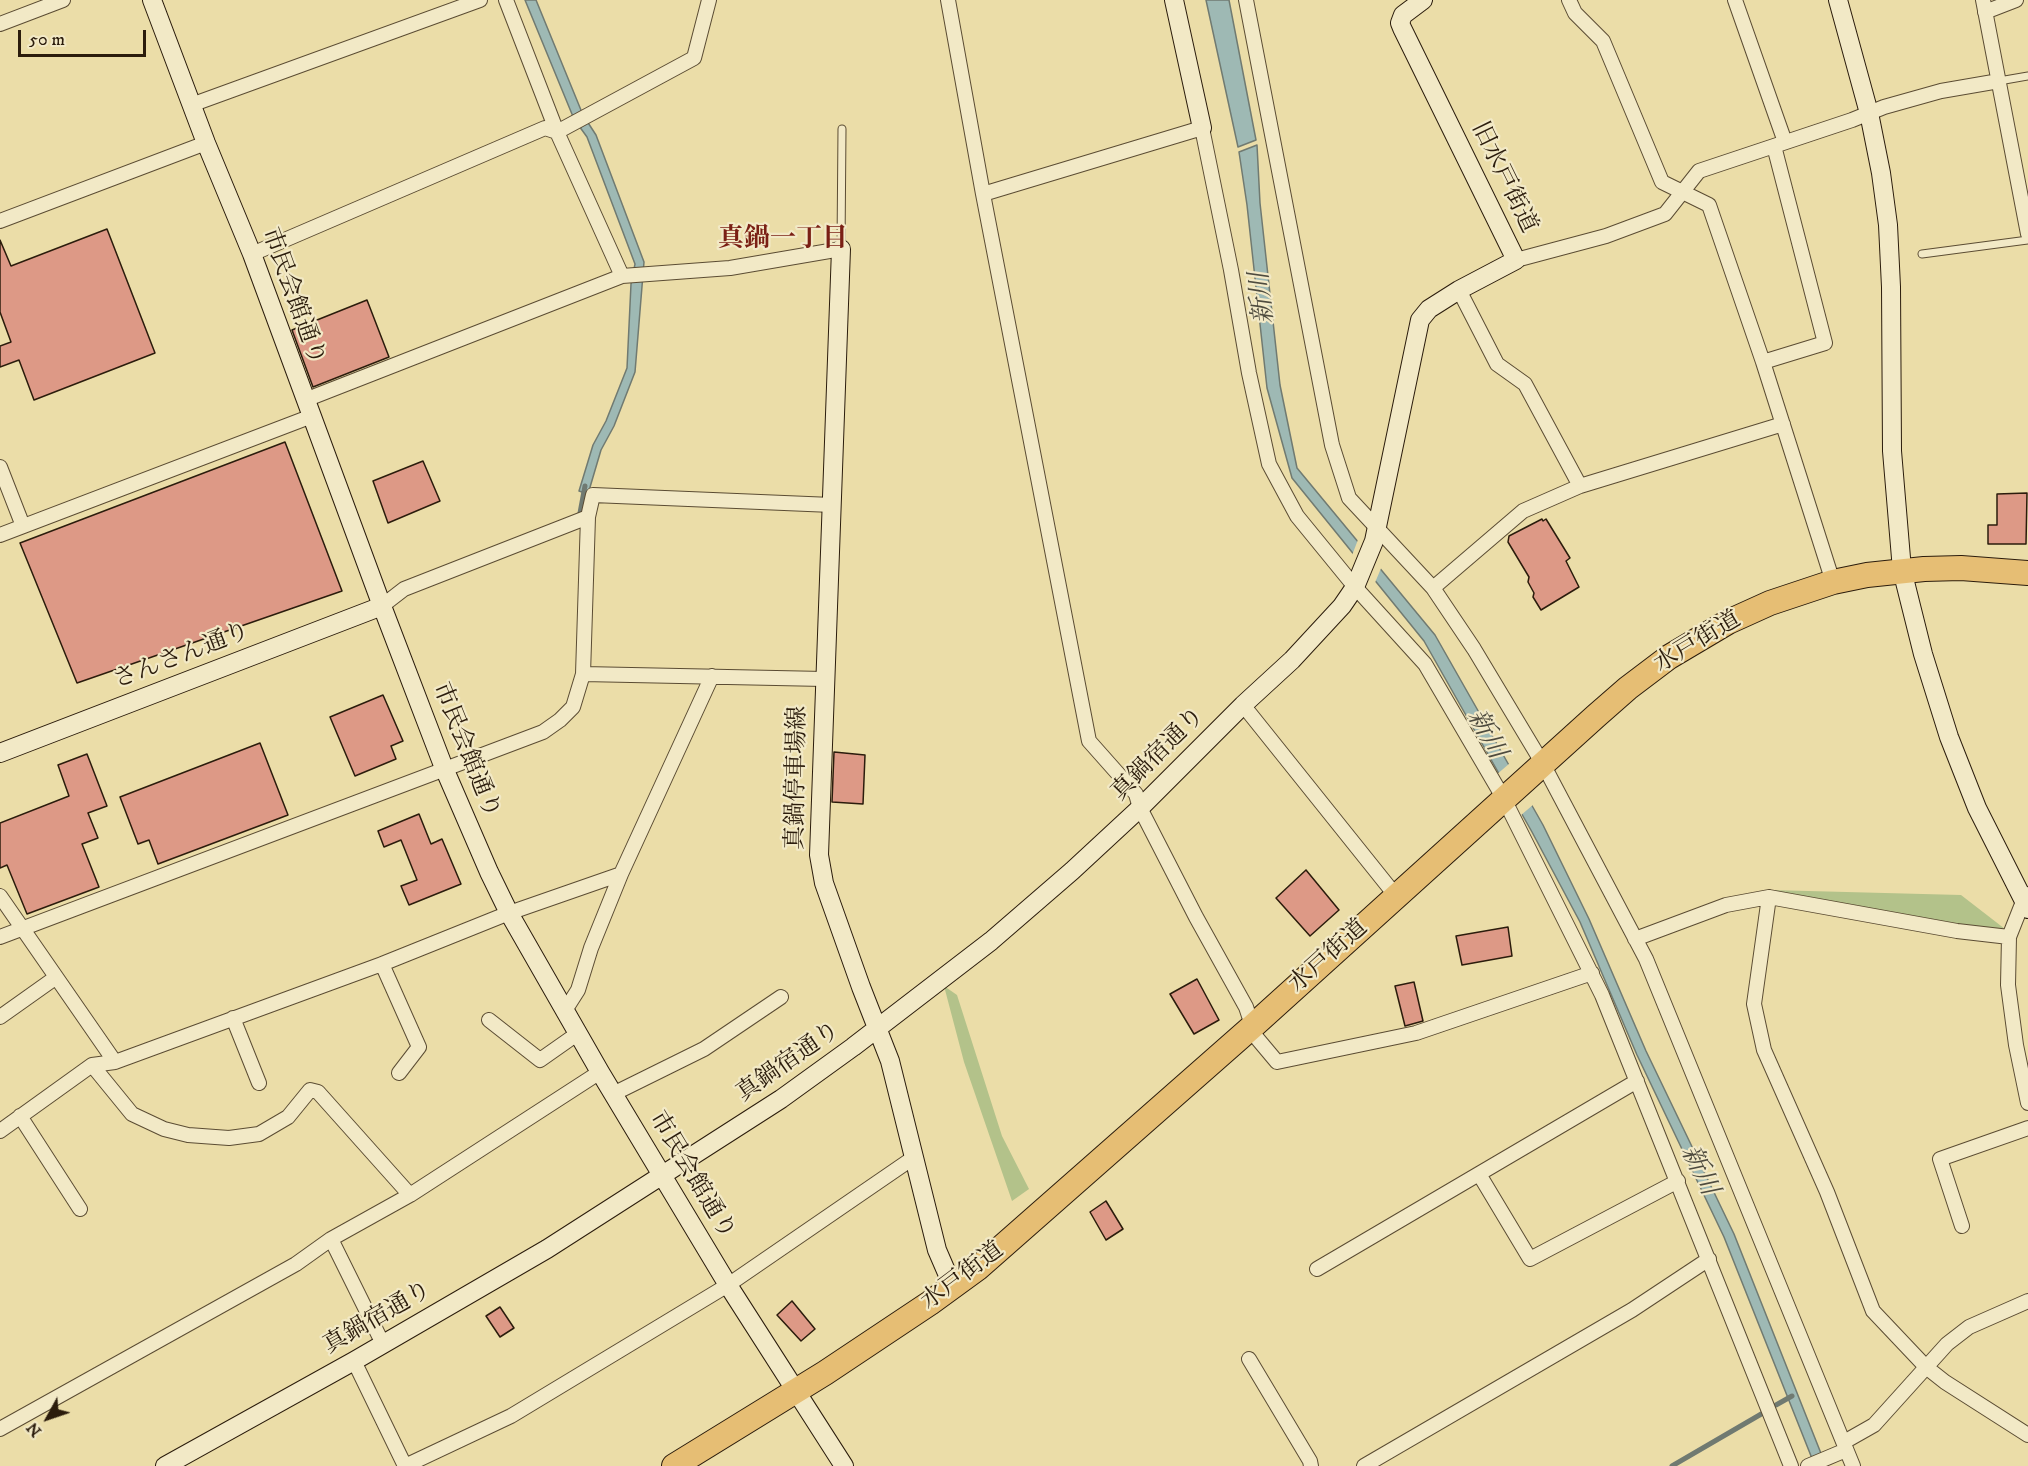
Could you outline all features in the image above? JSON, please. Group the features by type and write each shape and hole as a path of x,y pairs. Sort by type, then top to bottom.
{"highway":[{"name":"水戸街道","path":"674,1466 795,1391 953,1287 1035,1219 1253,1026 1628,688 1699,638 1770,603 1833,582 1902,570 1961,568 2028,573"}],"street":[{"path":"0,24 63,0"},
{"name":"市民会館通り","path":"152,0 191,105 252,255 444,768 509,913 564,1012 728,1285 844,1466"},
{"path":"191,105 480,0"},
{"path":"506,0 557,132 622,276"},
{"path":"252,255 545,128 557,132 694,58 709,0"},
{"path":"948,0 983,194 1089,741 1136,794 1140,808 1196,917 1246,1007 1256,1037 1276,1062 1416,1033 1592,974"},
{"path":"1174,0 1269,464 1297,516 1358,580 1425,664 1506,797 1592,974 1678,1181 1791,1466"},
{"path":"1246,0 1332,444 1349,498 1375,535 1433,588 1474,649 1646,959 1842,1449 1853,1466"},
{"name":"旧水戸街道","path":"1358,580 1375,535 1420,320 1429,309 1459,290 1516,260 1400,23 1403,15 1423,0"},
{"path":"1569,0 1575,12 1603,41 1662,182 1708,205 1763,362 1833,582"},
{"path":"1735,0 1779,144 1825,344 1763,362"},
{"path":"1838,0 1869,113 1888,225 1891,287 1892,451 1902,570 1923,654 1949,736 1977,808 2026,900 2009,937 2008,985 2016,1045 2028,1103"},
{"path":"2016,0 1984,6 2025,200 2028,234"},
{"path":"1516,260 1606,236 1665,214 1699,171 1941,91 1999,81"},
{"path":"983,194 1202,128"},
{"path":"0,221 206,143"},
{"path":"0,535 622,276 730,268 841,249"},
{"name":"真鍋停車場線","path":"841,249 819,855 824,883 890,1061 937,1250 953,1287"},
{"path":"1459,290 1497,364 1526,384 1580,486"},
{"path":"1433,588 1523,511 1580,486 1783,424"},
{"path":"0,467 23,526"},
{"path":"0,937 543,732 573,707 583,674 588,517 593,495 832,505"},
{"path":"382,606 404,589 588,517"},
{"name":"真鍋宿通り","path":"165,1466 354,1361 547,1249 781,1099 878,1029 991,941 1140,808 1321,630 1342,606 1358,580"},
{"name":"さんさん通り","path":"0,753 382,606"},
{"path":"583,674 824,679"},
{"path":"564,1012 578,990 591,948 621,874 712,676"},
{"path":"1243,705 1396,896"},
{"path":"0,1131 92,1065 115,1062 381,964 509,913 621,874"},
{"path":"0,896 115,1062"},
{"path":"1635,939 1726,905 1769,897 1957,931 2009,937"},
{"path":"1769,897 1754,1004 1764,1050 1827,1192 1873,1311 1926,1367 1945,1382 2028,1435"},
{"path":"381,964 419,1047 399,1073"},
{"path":"0,1017 56,978"},
{"path":"613,1094 704,1048 781,997"},
{"path":"233,1018 259,1083"},
{"path":"489,1020 540,1060 577,1034"},
{"path":"92,1065 132,1114 164,1129 188,1135 229,1138 259,1134 288,1117 310,1090 318,1092 410,1195"},
{"path":"0,1429 296,1264 331,1239 410,1195 600,1072"},
{"path":"1317,1269 1637,1081"},
{"path":"20,1116 80,1209"},
{"path":"1962,1226 1940,1159 2028,1128"},
{"path":"354,1361 405,1466 511,1416 728,1285 913,1158"},
{"path":"1479,1174 1530,1259 1678,1181"},
{"path":"331,1239 383,1344"},
{"path":"1364,1466 1632,1310 1709,1259"},
{"path":"1808,1466 1842,1449 1874,1425 1947,1344 1969,1327 2028,1301"},
{"path":"1249,1359 1311,1466"}],"lane":[{"path":"1999,81 2028,76"},
{"path":"841,249 842,129"},
{"path":"1922,254 2028,240"}],"green space":[{"path":"1770,890 1961,895 2005,929 1959,924"},
{"path":"944,986 957,995 1002,1136 1029,1189 1012,1201 964,1062"}],"water":[{"path":"525,0 536,0 583,115 596,135 644,262 635,372 614,426 601,450 588,494 579,491 593,445 606,421 627,368 631,284 635,264 587,137 574,119"},
{"path":"1206,0 1229,0 1256,140 1238,147"},
{"name":"新川","path":"1257,145 1260,203 1280,385 1297,468 1435,635 1543,825 1589,919 1646,1051 1734,1234 1826,1466 1815,1466 1724,1237 1637,1055 1580,922 1532,832 1424,641 1292,478 1267,388 1239,152"}],"pier":[{"path":"1359,537 1382,566 1374,585 1351,558"},
{"path":"1510,763 1534,804 1520,816 1495,776"}],"building":[{"path":"107,229 155,353 34,400 19,360 0,367 0,346 11,342 0,312 0,240 11,266"},
{"path":"367,300 389,357 313,387 292,330"},
{"path":"285,442 342,591 77,683 20,543"},
{"path":"423,461 440,501 388,523 373,481"},
{"path":"2027,493 2026,544 1988,544 1988,525 1997,525 1997,494"},
{"path":"1542,519 1543,521 1546,519 1570,558 1566,561 1579,587 1541,610 1533,597 1534,593 1528,582 1529,577 1508,542 1509,536"},
{"path":"383,695 403,741 391,746 396,759 355,776 330,717"},
{"path":"260,743 288,815 158,864 149,840 138,844 120,797"},
{"path":"834,752 865,755 863,804 832,802"},
{"path":"87,754 107,806 88,813 98,838 82,844 99,887 27,914 7,865 0,868 0,823 69,796 58,765"},
{"path":"419,814 431,844 442,839 461,884 409,905 401,886 417,880 401,840 384,847 378,831"},
{"path":"1306,870 1339,910 1310,936 1276,898"},
{"path":"1508,927 1512,956 1462,965 1456,936"},
{"path":"1197,979 1219,1020 1194,1034 1170,994"},
{"path":"1414,982 1423,1021 1405,1026 1395,986"},
{"path":"1106,1201 1123,1229 1106,1240 1090,1212"},
{"path":"792,1301 815,1329 801,1341 777,1315"},
{"path":"500,1307 514,1328 500,1337 486,1316"}],"waterway":[{"path":"580,513 585,486"},
{"path":"1776,1405 1792,1396"},
{"path":"1672,1466 1763,1413"}],"district":[{"name":"真鍋一丁目","path":"783,241"}]}
